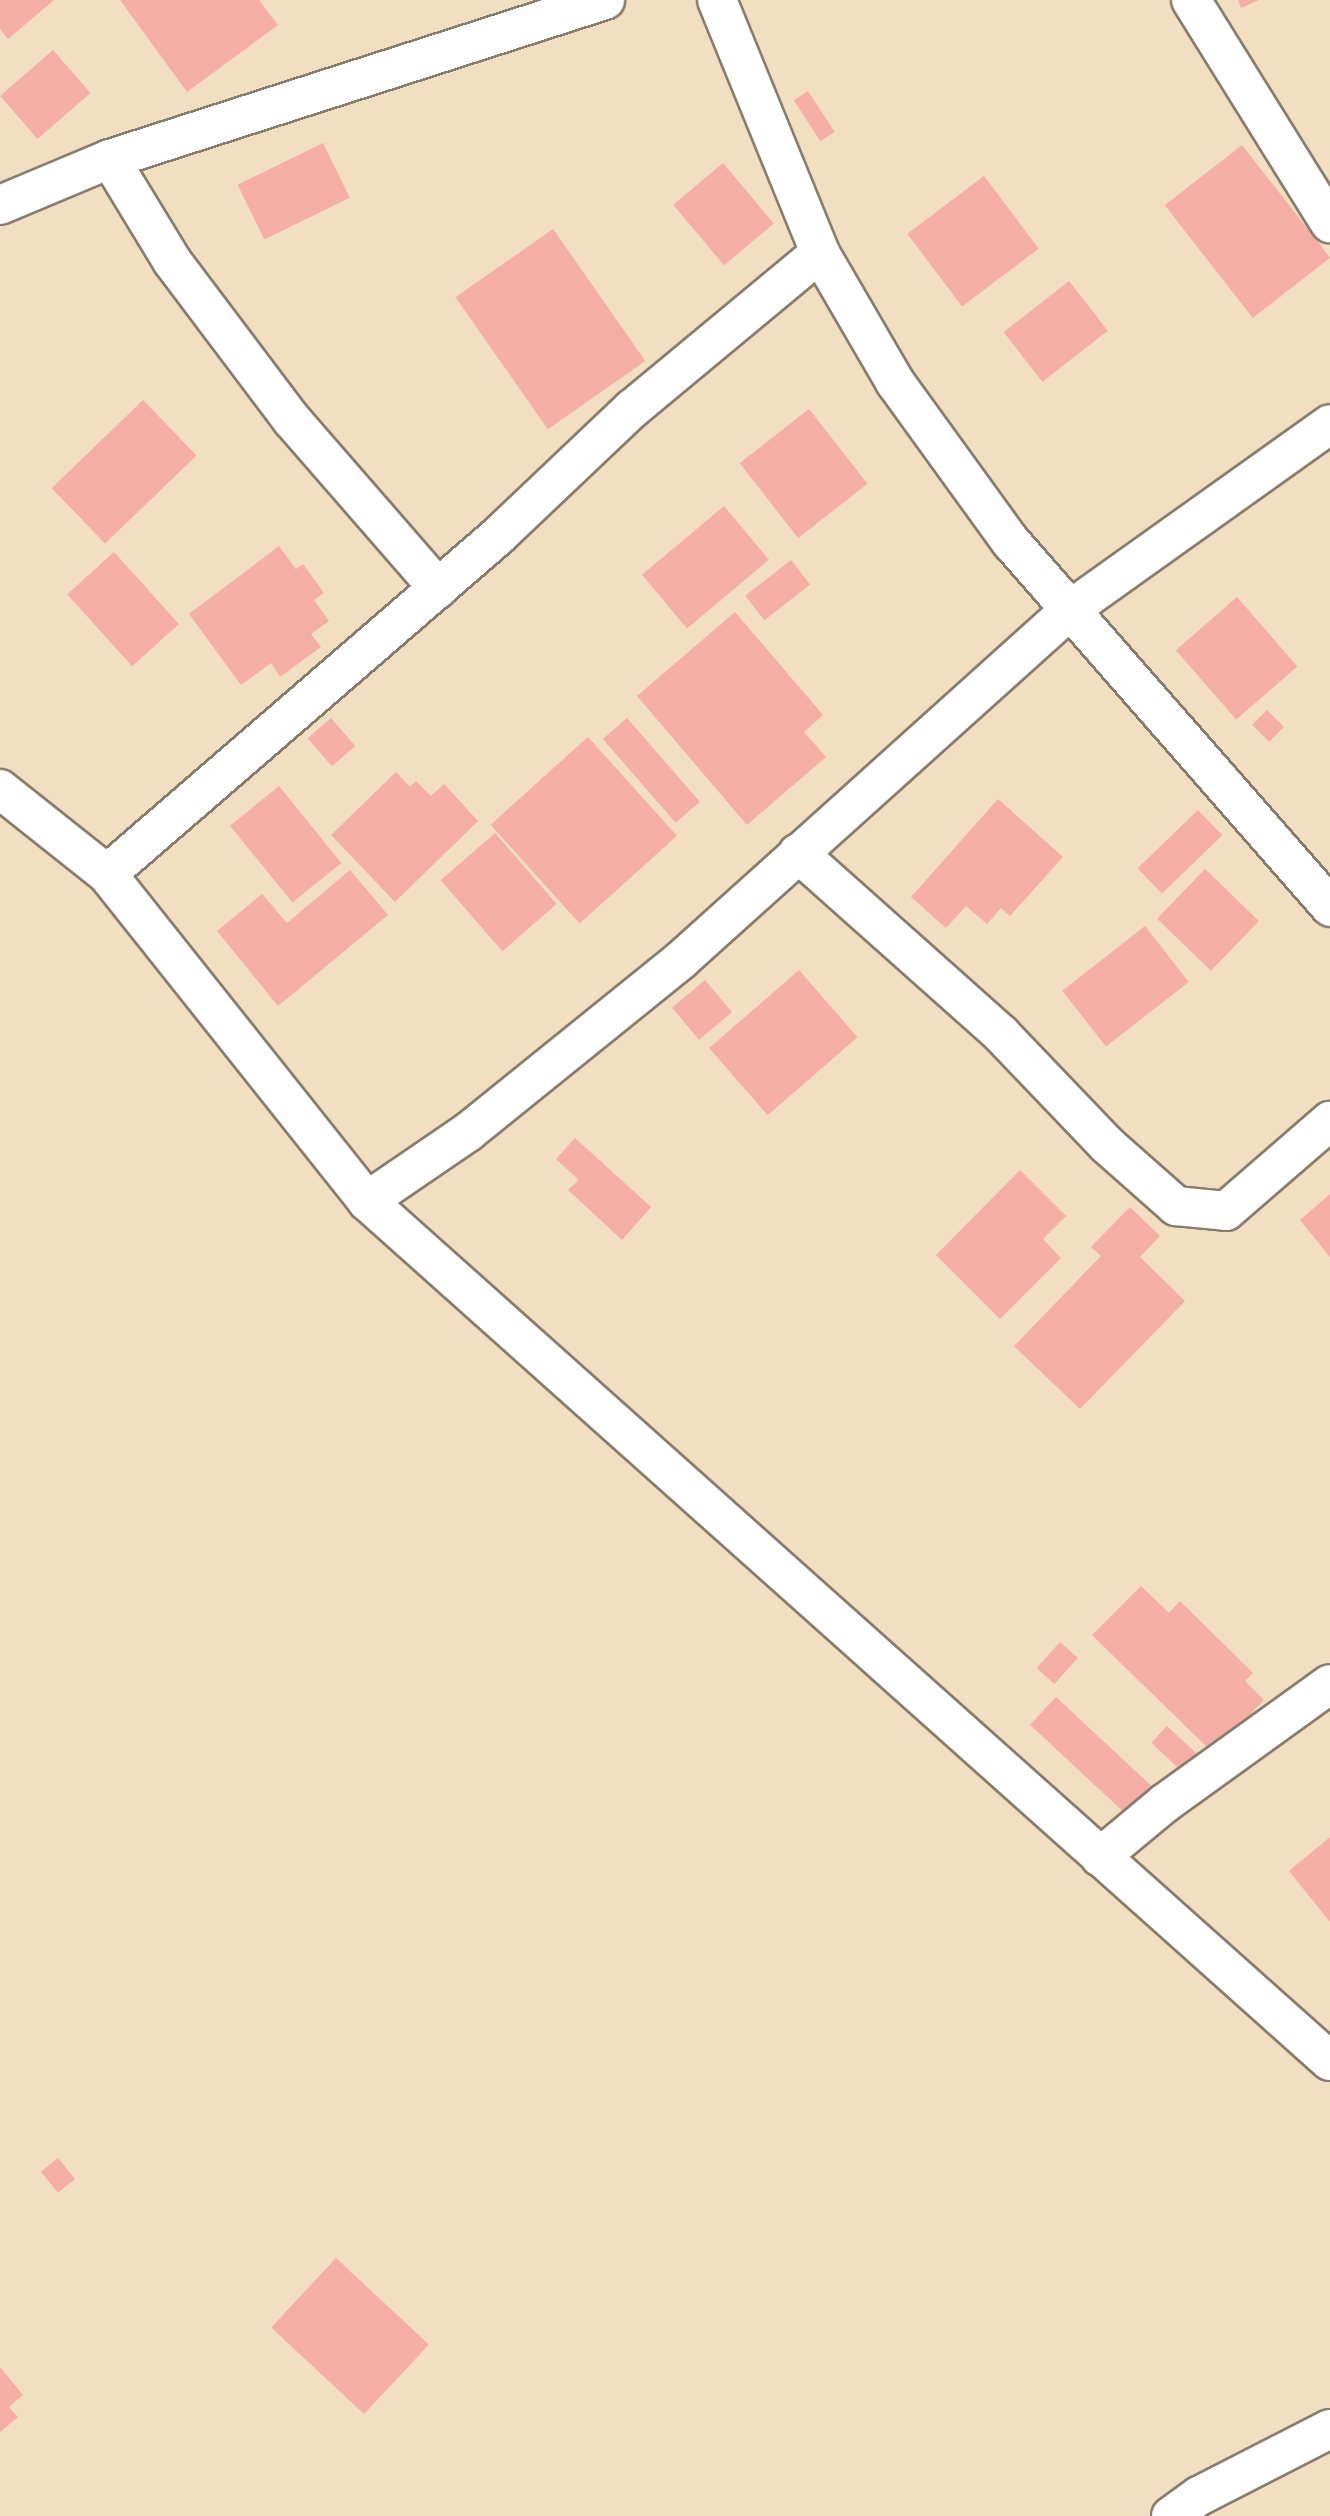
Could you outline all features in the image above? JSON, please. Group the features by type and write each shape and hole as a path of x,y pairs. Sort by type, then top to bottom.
{"street":[{"path":"0,205 110,159 605,0"},
{"path":"717,0 820,253 895,382 962,480 1330,907"},
{"path":"1191,0 1330,223"},
{"path":"110,159 172,261 284,409 438,587"},
{"path":"107,874 438,587 632,409 820,253"},
{"path":"368,1201 468,1132 628,1003 1071,609 1330,424"},
{"path":"0,789 107,874 368,1201 1330,2061"},
{"path":"798,853 1002,1035 1106,1144 1176,1206 1226,1211 1330,1121"},
{"path":"1100,1857 1165,1803 1330,1684"},
{"path":"1171,2516 1199,2496 1330,2429"}],"building":[{"path":"0,0 54,0 8,39 0,29"},
{"path":"120,0 259,0 278,25 187,92"},
{"path":"1238,0 1259,0 1241,8"},
{"path":"53,50 90,93 38,139 0,96"},
{"path":"808,91 835,132 820,141 794,100"},
{"path":"323,143 350,198 264,239 238,185"},
{"path":"1242,145 1330,258 1253,318 1165,205"},
{"path":"723,163 774,224 724,265 673,205"},
{"path":"984,176 1039,249 962,306 907,234"},
{"path":"553,229 645,361 548,429 456,297"},
{"path":"1069,281 1108,331 1042,382 1004,332"},
{"path":"143,400 196,455 105,544 52,488"},
{"path":"809,409 867,484 798,538 740,463"},
{"path":"724,506 769,560 687,628 642,575"},
{"path":"279,546 296,569 303,564 324,593 314,600 329,621 311,634 321,647 280,677 271,663 241,685 189,614"},
{"path":"114,552 179,624 132,666 67,594"},
{"path":"791,560 810,584 764,620 745,596"},
{"path":"1237,597 1297,666 1236,720 1176,650"},
{"path":"735,612 823,715 804,732 826,757 747,825 637,696"},
{"path":"1267,710 1284,727 1269,742 1252,725"},
{"path":"331,718 355,746 332,766 308,738"},
{"path":"627,718 700,802 676,823 603,739"},
{"path":"588,737 677,836 580,923 491,825"},
{"path":"396,772 410,787 416,781 431,796 444,784 478,821 395,902 331,835"},
{"path":"279,786 341,863 292,903 230,826"},
{"path":"998,799 1063,857 1010,916 1001,908 987,924 966,906 946,928 911,897"},
{"path":"1198,810 1222,835 1162,894 1138,868"},
{"path":"495,833 557,904 502,951 441,880"},
{"path":"1205,869 1259,921 1211,971 1157,919"},
{"path":"350,870 388,915 278,1006 217,931 262,894 287,923"},
{"path":"1145,926 1189,982 1106,1047 1062,991"},
{"path":"799,970 857,1037 768,1115 709,1048"},
{"path":"705,980 732,1012 699,1040 672,1008"},
{"path":"575,1138 651,1207 622,1240 568,1190 579,1180 556,1159"},
{"path":"1020,1170 1066,1216 1043,1239 1061,1258 1000,1319 936,1255"},
{"path":"1330,1194 1330,1257 1300,1220"},
{"path":"1130,1207 1160,1236 1140,1257 1185,1301 1080,1409 1014,1346 1101,1256 1091,1247"},
{"path":"1141,1586 1169,1613 1180,1601 1253,1673 1245,1681 1264,1700 1213,1753 1092,1635"},
{"path":"1060,1642 1078,1658 1054,1684 1037,1668"},
{"path":"1056,1697 1158,1792 1132,1820 1030,1725"},
{"path":"1167,1726 1201,1758 1186,1775 1151,1743"},
{"path":"1330,1837 1330,1922 1289,1871"},
{"path":"58,2158 75,2179 58,2193 41,2172"},
{"path":"336,2258 429,2345 364,2414 271,2327"},
{"path":"0,2367 23,2395 9,2407 18,2417 0,2432"}]}
